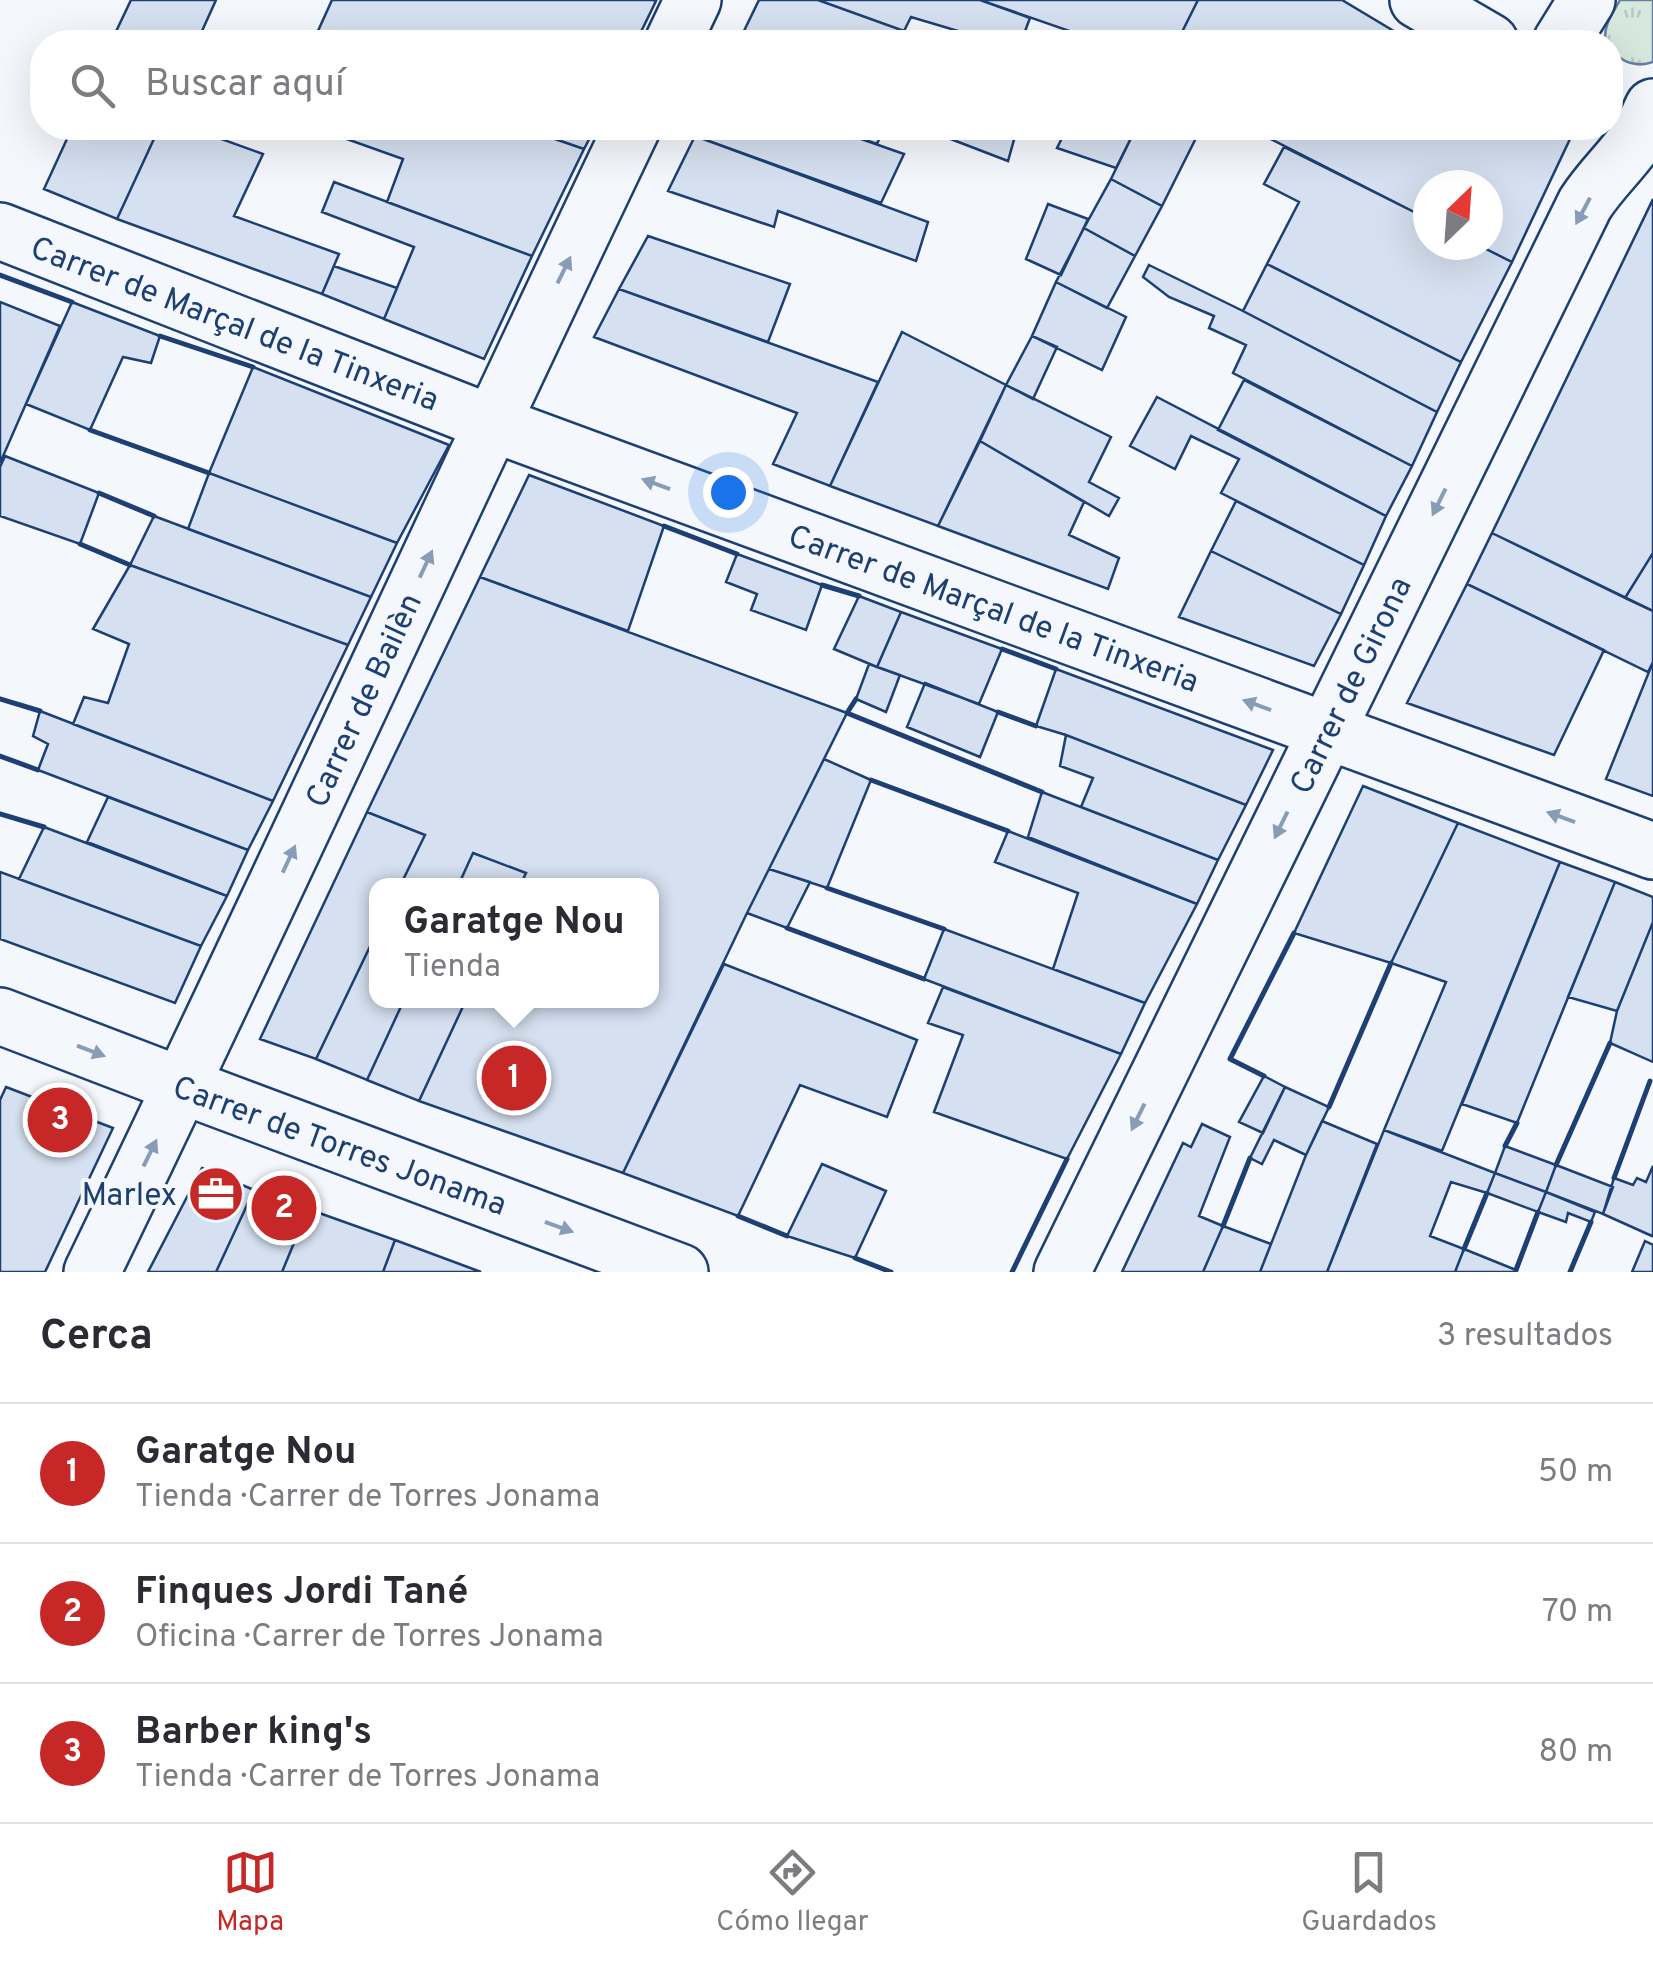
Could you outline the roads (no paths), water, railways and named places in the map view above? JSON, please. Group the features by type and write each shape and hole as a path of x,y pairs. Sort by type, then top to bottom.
{"street":[{"path":"679,30 693,0"},
{"path":"1418,0 1469,30"},
{"path":"1568,30 1587,0"},
{"name":"Carrer de Girona","path":"1062,1272 1585,204 1625,154 1635,118"},
{"name":"Carrer de Bailèn","path":"92,1272 626,140"},
{"name":"Carrer de Marçal de la Tinxeria","path":"0,231 491,423 1653,851"},
{"name":"Carrer de Torres Jonama","path":"0,1016 680,1272"}],"place":[{"name":"Garatge Nou","path":"514,1078"},
{"name":"Barber king's","path":"60,1120"},
{"name":"Marlex","path":"216,1194"},
{"name":"Finques Jordi Tané","path":"284,1208"}]}
